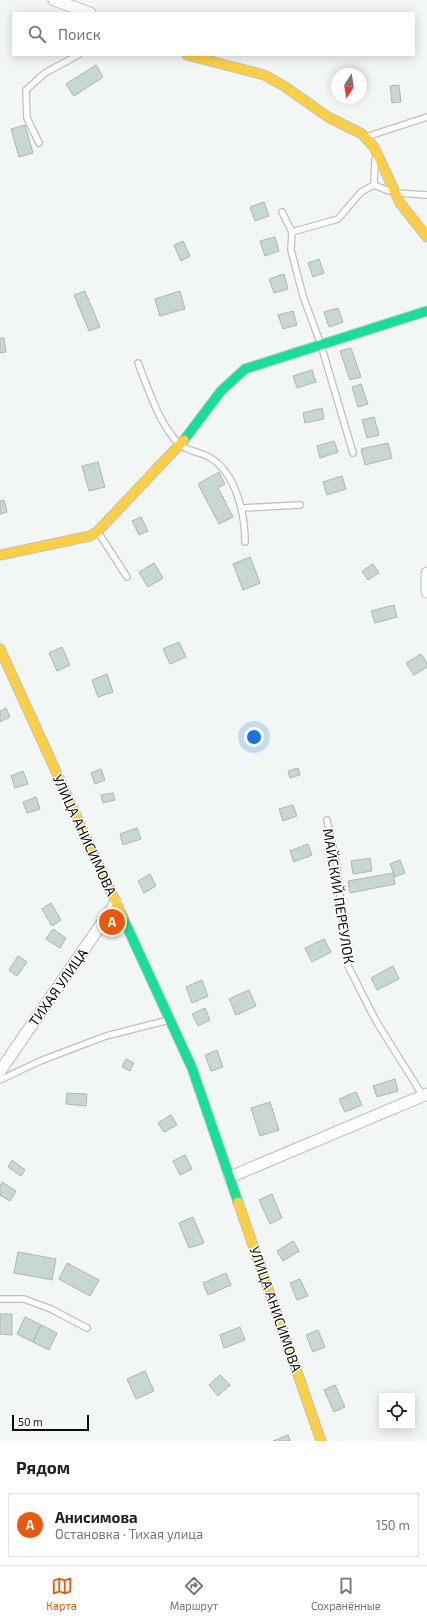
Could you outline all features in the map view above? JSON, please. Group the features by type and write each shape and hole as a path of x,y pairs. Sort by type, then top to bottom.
{"street":[{"path":"54,0 87,12"},
{"path":"190,56 200,60 254,70 291,90 328,117 366,137 375,151 394,192 414,224 427,237"},
{"path":"0,555 90,536 97,532 180,445 221,391 245,369 427,311"},
{"path":"427,572 427,592"},
{"name":"УЛИЦА АНИСИМОВА","path":"0,649 192,1068 322,1441"},
{"name":"ТИХАЯ УЛИЦА","path":"0,1071 116,903"},
{"path":"230,1177 426,1096"}],"lane":[{"path":"39,143 27,118 26,90 45,73 76,56"},
{"path":"366,137 427,117"},
{"path":"374,185 375,151"},
{"path":"292,232 338,219 361,192 374,185 394,192 427,195"},
{"path":"282,212 292,232 291,250 303,296 321,345 352,453"},
{"path":"138,363 163,423 180,445 209,457 225,468 242,508 245,522 245,542"},
{"path":"242,508 300,505"},
{"path":"97,532 127,577"},
{"name":"МАЙСКИЙ ПЕРЕУЛОК","path":"327,820 336,861 348,966 376,1021 426,1096"},
{"path":"0,1080 40,1061 106,1036 170,1020"},
{"path":"0,1299 24,1299 51,1309 88,1328"}],"building":[{"path":"96,65 103,77 74,96 66,84"},
{"path":"399,85 401,102 392,103 390,86"},
{"path":"25,125 33,153 19,157 11,129"},
{"path":"264,202 269,216 255,221 250,207"},
{"path":"275,237 279,251 265,256 260,241"},
{"path":"183,241 190,256 181,261 174,245"},
{"path":"319,259 324,273 313,277 308,263"},
{"path":"284,274 288,289 274,293 269,279"},
{"path":"85,291 100,327 89,331 74,295"},
{"path":"180,291 185,309 160,316 155,299"},
{"path":"338,308 343,322 329,327 324,312"},
{"path":"293,311 297,325 283,329 278,315"},
{"path":"0,338 4,338 6,352 0,353"},
{"path":"351,348 361,377 350,380 340,351"},
{"path":"312,370 316,382 297,388 293,376"},
{"path":"361,384 368,404 358,407 352,387"},
{"path":"322,408 324,419 305,423 303,413"},
{"path":"374,417 379,435 367,438 362,420"},
{"path":"334,441 338,452 320,458 317,446"},
{"path":"388,443 392,458 365,465 361,449"},
{"path":"98,462 105,487 89,491 82,466"},
{"path":"219,472 225,484 218,488 233,517 219,524 198,484"},
{"path":"342,476 346,489 327,495 323,482"},
{"path":"4,500 7,512 0,514 0,501"},
{"path":"141,517 148,531 139,535 132,521"},
{"path":"250,557 260,583 243,590 233,564"},
{"path":"154,563 163,578 148,587 139,572"},
{"path":"373,564 379,573 368,580 362,571"},
{"path":"394,605 397,617 375,623 371,611"},
{"path":"179,642 186,657 170,664 163,649"},
{"path":"62,647 70,665 57,671 49,653"},
{"path":"421,654 427,663 427,667 414,675 406,663"},
{"path":"107,674 113,692 98,697 92,680"},
{"path":"6,708 10,717 0,722 0,711"},
{"path":"298,768 300,775 290,778 288,771"},
{"path":"101,769 105,780 95,784 91,773"},
{"path":"23,771 28,784 15,788 11,776"},
{"path":"113,793 115,800 103,803 101,795"},
{"path":"36,797 40,809 27,813 23,802"},
{"path":"293,805 297,816 283,821 279,809"},
{"path":"137,828 141,839 123,845 120,834"},
{"path":"308,844 312,855 294,862 290,851"},
{"path":"370,858 372,871 353,874 351,861"},
{"path":"400,860 405,873 395,877 390,864"},
{"path":"393,873 395,884 350,893 348,881"},
{"path":"150,874 156,886 144,893 138,881"},
{"path":"51,903 61,920 52,926 42,909"},
{"path":"53,929 66,938 60,948 46,939"},
{"path":"324,939 331,952 312,962 305,948"},
{"path":"18,956 27,962 17,976 9,970"},
{"path":"393,966 399,979 377,990 371,978"},
{"path":"202,980 208,996 192,1003 186,987"},
{"path":"249,990 256,1006 236,1015 229,999"},
{"path":"205,1008 210,1020 198,1026 192,1014"},
{"path":"217,1050 223,1067 211,1071 205,1055"},
{"path":"126,1059 134,1063 130,1071 122,1067"},
{"path":"395,1079 398,1091 377,1097 373,1086"},
{"path":"356,1092 362,1105 345,1112 339,1099"},
{"path":"67,1093 87,1094 86,1106 66,1104"},
{"path":"270,1102 279,1130 260,1136 251,1108"},
{"path":"171,1115 177,1125 164,1132 158,1123"},
{"path":"185,1155 192,1169 180,1175 173,1161"},
{"path":"12,1160 25,1170 21,1176 8,1167"},
{"path":"2,1182 16,1191 10,1201 0,1195 0,1186"},
{"path":"272,1194 282,1218 270,1224 259,1200"},
{"path":"193,1217 204,1243 189,1248 179,1223"},
{"path":"293,1241 299,1251 283,1261 277,1251"},
{"path":"18,1252 56,1259 52,1280 14,1273"},
{"path":"67,1263 99,1280 90,1296 59,1279"},
{"path":"226,1273 231,1285 208,1295 203,1283"},
{"path":"300,1279 308,1296 297,1300 290,1283"},
{"path":"0,1314 12,1314 12,1335 0,1334"},
{"path":"25,1317 41,1325 33,1342 17,1334"},
{"path":"41,1325 57,1333 49,1350 33,1342"},
{"path":"240,1327 245,1340 224,1348 220,1335"},
{"path":"318,1330 325,1347 313,1352 306,1335"},
{"path":"145,1371 154,1391 136,1399 127,1379"},
{"path":"220,1375 230,1385 218,1396 209,1385"},
{"path":"335,1385 345,1407 334,1412 324,1390"},
{"path":"288,1435 290,1441 273,1441"}],"traffic: fast":[{"path":"184,440 221,391 245,369 427,311"},
{"path":"123,918 192,1068 238,1202"}],"traffic: slow":[{"path":"191,56 264,75 284,86 328,117 362,134 374,147 400,203 427,237"},
{"path":"0,555 90,536 97,532 184,440"},
{"path":"0,649 123,918"},
{"path":"238,1202 321,1441"}],"place":[{"name":"Анисимова","path":"112,922"}]}
